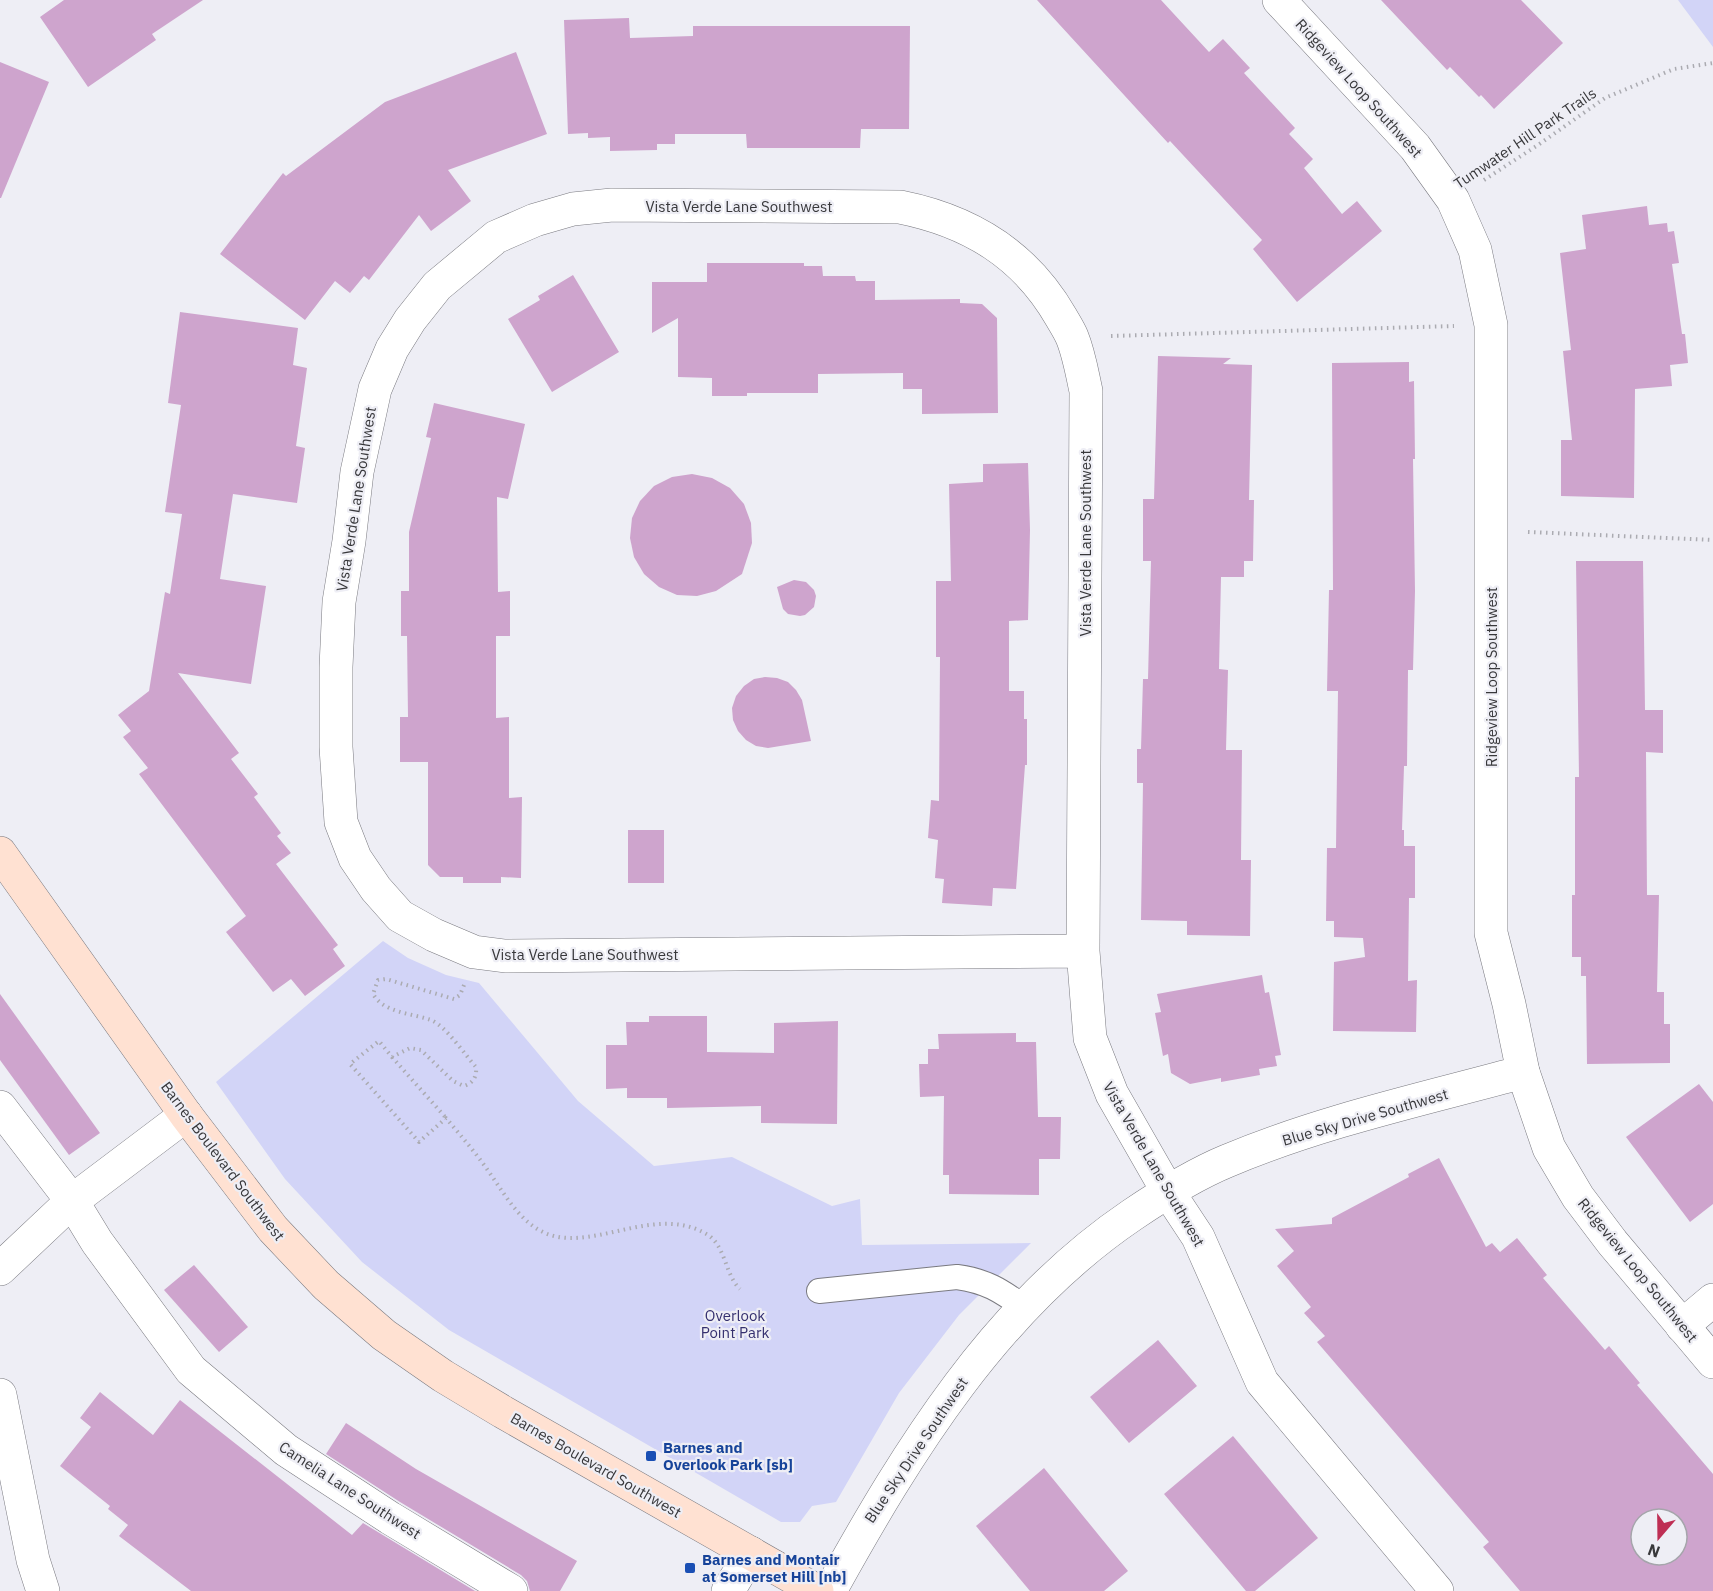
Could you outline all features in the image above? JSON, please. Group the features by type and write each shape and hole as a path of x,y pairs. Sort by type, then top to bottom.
{"street":[{"name":"Ridgeview Loop Southwest","path":"1279,0 1415,147 1453,200 1475,250 1491,325 1491,933 1523,1072 1549,1148 1578,1197 1612,1242 1713,1362"},
{"name":"Vista Verde Lane Southwest","path":"1083,951 505,956 474,952 434,935 400,916 376,890 355,858 340,822 336,747 339,602 357,472 375,389 392,350 410,320 437,286 496,237 534,220 573,209 612,205 900,207 926,212 951,221 982,237 1014,257 1048,295 1072,337 1086,391 1083,951 1090,1038 1112,1094 1167,1190 1198,1237 1262,1382 1437,1591"},
{"name":"Barnes Boulevard Southwest","path":"0,853 186,1115 273,1229 326,1285 384,1335 443,1376 817,1591"},
{"name":"Blue Sky Drive Southwest","path":"830,1591 864,1529 914,1448 971,1369 1024,1307 1069,1263 1118,1224 1167,1190 1227,1161 1323,1126 1523,1072"},
{"name":"Camelia Lane Southwest","path":"0,1107 72,1201 97,1242 191,1370 286,1450 390,1518 511,1591"},
{"path":"0,1269 72,1201 186,1115"},
{"path":"1682,1326 1713,1300"},
{"path":"0,1395 33,1560 43,1591"},
{"path":"728,1591 751,1553"}],"lane":[{"path":"819,1291 957,1278 978,1280 1024,1307"}],"path":[{"name":"Tumwater Hill Park Trails","path":"1453,200 1605,98 1674,69 1713,63"},
{"path":"1072,337 1491,325"},
{"path":"1491,531 1713,540"},
{"path":"392,1057 410,1048 421,1050 453,1082 464,1086 471,1084 477,1074 476,1067 442,1028 434,1021 383,1006 373,994 378,980 386,979 454,999 460,995 474,952"},
{"path":"446,1118 419,1142 350,1064 379,1041 446,1118 489,1171 522,1217 541,1231 563,1237 585,1237 638,1225 668,1224 697,1230 710,1236 719,1249 734,1284 740,1289"}],"green space":[{"path":"1678,0 1713,0 1713,47"},
{"name":"Overlook Point Park","path":"383,941 408,958 446,975 479,983 578,1101 654,1166 732,1157 832,1206 860,1199 862,1245 1031,1243 959,1315 899,1393 836,1502 812,1506 800,1522 781,1522 449,1330 362,1262 285,1179 216,1082"}],"building":[{"path":"64,0 203,0 152,34 156,40 88,87 40,17"},
{"path":"1037,0 1161,0 1209,52 1223,39 1250,68 1244,73 1295,128 1289,134 1313,159 1304,168 1342,214 1357,201 1382,231 1297,302 1253,249 1262,240 1170,141 1168,143"},
{"path":"1381,0 1521,0 1563,43 1494,109 1450,67 1447,70"},
{"path":"629,18 630,38 693,36 693,26 910,26 909,129 861,129 860,148 747,148 746,134 675,134 675,144 657,144 657,150 610,151 610,137 588,138 588,133 568,134 564,20"},
{"path":"516,52 547,134 448,170 471,201 431,231 419,215 369,280 364,276 350,293 335,281 305,320 220,254 283,173 286,176 385,102"},
{"path":"0,62 49,82 1,198 0,198"},
{"path":"1647,206 1649,225 1667,223 1668,232 1674,231 1679,263 1672,264 1688,363 1670,365 1672,386 1635,389 1634,498 1561,496 1561,440 1572,440 1563,351 1571,350 1560,253 1586,249 1582,215"},
{"path":"707,263 804,263 804,266 822,266 823,276 855,276 856,281 875,281 875,300 960,299 960,303 982,304 997,318 998,413 922,414 922,389 903,389 903,373 818,374 818,393 747,393 747,396 712,396 712,378 678,377 678,318 652,333 652,282 707,282"},
{"path":"573,275 619,352 552,392 508,319 540,300 538,296"},
{"path":"180,312 298,328 293,365 307,368 296,446 305,448 297,503 233,494 220,579 266,586 251,684 178,673 239,753 231,759 258,794 254,797 281,833 277,836 291,853 276,864 338,945 333,949 345,966 305,996 291,979 273,992 226,932 246,916 139,774 148,768 123,737 131,731 118,715 149,691 165,592 170,594 182,514 165,512 181,405 168,403"},
{"path":"1158,356 1231,358 1223,364 1252,365 1249,500 1254,500 1253,561 1244,561 1244,577 1221,577 1219,669 1228,670 1226,750 1242,750 1241,860 1251,860 1250,936 1187,935 1187,921 1141,920 1143,783 1137,783 1137,749 1141,749 1143,679 1148,679 1151,561 1143,561 1143,499 1154,499"},
{"path":"1409,362 1409,382 1414,381 1415,591 1413,670 1408,670 1407,766 1404,766 1402,830 1404,830 1404,846 1415,846 1415,898 1409,898 1408,981 1417,980 1416,1032 1333,1031 1334,962 1365,957 1363,938 1334,937 1334,921 1326,921 1327,848 1336,848 1338,691 1327,691 1329,590 1333,590 1332,363"},
{"path":"434,403 525,424 508,499 497,497 498,592 510,591 510,636 496,636 496,718 509,717 509,798 522,797 521,878 501,877 501,883 463,883 463,877 440,877 428,865 428,762 400,762 400,717 408,717 407,636 401,636 401,591 409,591 409,532 431,438 426,437"},
{"path":"1028,463 1030,530 1028,620 1009,621 1009,691 1024,691 1024,719 1027,719 1027,765 1025,765 1016,889 993,888 992,906 942,903 944,879 935,878 938,840 928,838 931,800 939,801 940,657 936,657 936,581 951,581 949,484 983,482 983,464"},
{"path":"692,474 712,478 730,488 744,504 751,523 752,543 742,574 716,591 697,596 677,595 659,587 644,574 634,557 630,538 632,518 640,501 654,486 672,477"},
{"path":"1576,561 1643,561 1645,710 1663,710 1663,753 1646,752 1647,895 1659,895 1657,992 1664,992 1664,1024 1670,1024 1670,1063 1587,1064 1586,976 1581,976 1581,957 1572,957 1572,895 1575,895 1575,777 1579,777"},
{"path":"794,580 806,582 814,590 816,596 814,607 805,615 788,614 783,609 777,587"},
{"path":"765,677 788,682 796,690 802,700 811,741 768,748 756,746 738,731 733,720 732,708 736,696 754,679"},
{"path":"628,830 664,830 664,883 628,883"},
{"path":"1262,975 1265,993 1269,992 1281,1055 1275,1056 1277,1066 1259,1069 1260,1075 1221,1082 1221,1078 1190,1084 1171,1073 1168,1054 1163,1056 1155,1013 1161,1012 1157,994"},
{"path":"0,994 100,1133 69,1155 0,1060"},
{"path":"649,1016 707,1016 707,1052 774,1053 774,1023 838,1021 837,1124 761,1123 761,1106 667,1108 667,1098 627,1098 627,1088 606,1089 606,1045 627,1045 626,1022 649,1022"},
{"path":"1016,1033 1016,1042 1036,1042 1038,1117 1061,1117 1060,1159 1039,1159 1039,1195 949,1194 949,1175 943,1175 944,1096 920,1097 919,1064 928,1064 928,1049 939,1049 938,1034"},
{"path":"1699,1084 1713,1102 1713,1204 1690,1222 1626,1137"},
{"path":"1439,1158 1486,1247 1492,1243 1500,1252 1517,1238 1547,1275 1543,1278 1605,1350 1609,1346 1640,1383 1637,1385 1713,1474 1713,1591 1520,1591 1483,1547 1489,1542 1317,1342 1325,1336 1304,1313 1311,1307 1277,1266 1294,1251 1275,1229 1332,1224 1332,1218 1409,1177 1408,1174"},
{"path":"194,1265 248,1327 219,1352 164,1290"},
{"path":"1158,1340 1197,1386 1129,1443 1090,1397"},
{"path":"100,1392 153,1435 180,1400 352,1535 363,1523 475,1591 191,1591 119,1536 128,1525 108,1509 110,1506 60,1466 91,1427 80,1418"},
{"path":"346,1423 416,1469 577,1561 560,1591 530,1591 527,1581 521,1575 326,1454"},
{"path":"1233,1436 1318,1538 1255,1591 1246,1591 1164,1494"},
{"path":"1044,1468 1128,1571 1104,1591 1030,1591 976,1526"}],"place":[{"name":"Barnes and Overlook Park [sb]","path":"651,1456"},
{"name":"Barnes and Montair at Somerset Hill [nb]","path":"690,1568"}]}
